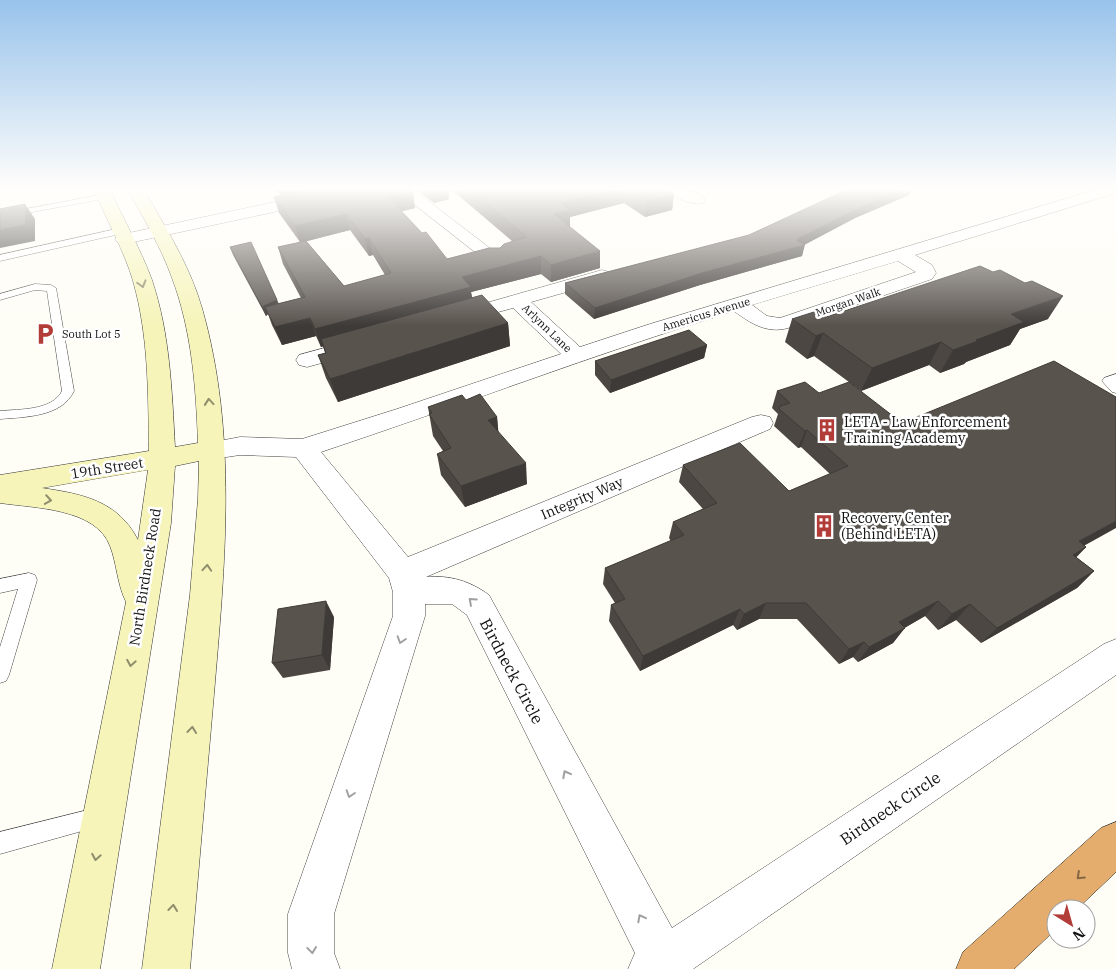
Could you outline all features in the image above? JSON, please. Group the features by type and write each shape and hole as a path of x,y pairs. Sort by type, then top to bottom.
{"highway":[{"path":"980,969 1116,844"}],"main road":[{"name":"North Birdneck Road","path":"76,969 156,524 162,459 160,379 156,339 142,280 122,235"},
{"path":"162,235 179,271 192,308 206,371 213,450 212,502 204,623 166,969"},
{"name":"19th Street","path":"0,485 213,450"},
{"path":"0,493 75,504 93,510 103,517 123,539 142,604"}],"street":[{"path":"464,235 496,259"},
{"name":"Americus Avenue","path":"303,448 737,304 965,235"},
{"name":"Morgan Walk","path":"737,304 761,321 781,324 925,276 927,273 925,269 901,255"},
{"name":"Arlynn Lane","path":"441,322 615,272"},
{"name":"Arlynn Lane","path":"517,300 576,356"},
{"path":"307,360 374,341"},
{"name":"Integrity Way","path":"406,583 762,423"},
{"path":"213,450 240,446 265,446 286,449 303,448 406,583 409,616 311,914 311,953 316,969"},
{"name":"Birdneck Circle","path":"406,583 452,589 468,596 478,605 658,965 1116,655"}],"lane":[{"path":"0,258 121,235"},
{"path":"0,297 35,288 51,288 68,391 63,402 54,406 0,415"},
{"path":"1116,378 1108,381 1116,389"},
{"path":"0,586 29,580 0,675"},
{"path":"0,843 103,817"}],"building":[{"path":"362,235 429,235 447,259 489,248 500,248 504,244 527,237 525,235 580,235 600,251 551,265 541,256 462,277 471,287 315,329 310,318 275,327 265,307 305,297 278,247 306,241 344,286 391,273 369,238 365,239"},
{"path":"748,235 805,235 796,240 805,245 702,273 595,308 565,283"},
{"path":"251,242 277,300 262,307 230,247"},
{"path":"980,266 993,272 1000,270 1025,283 1032,281 1063,296 1011,314 1024,322 976,340 978,341 953,350 941,342 872,368 823,333 816,336 792,319 817,311 826,317"},
{"path":"482,295 508,323 330,379 318,355 326,353 321,339"},
{"path":"689,330 707,345 611,380 595,361"},
{"name":"Recovery Center (Behind LETA)","path":"1054,361 1116,397 1116,521 1079,541 1086,547 1073,555 1094,571 997,628 970,604 952,614 938,601 899,622 905,628 869,647 864,642 849,649 806,603 766,603 744,614 740,609 643,656 611,605 625,599 605,568 684,535 673,522 717,503 683,465 740,443 789,491 848,466 807,430 805,431 779,409 780,406 790,403 777,391 805,382 819,393 849,382 902,423"},
{"path":"480,394 497,417 488,420 526,463 461,486 437,454 451,448 429,414 432,413 428,407 462,395 466,400"},
{"path":"326,601 322,655 272,663 278,609"}],"place":[{"name":"South Lot 5","path":"45,334"},
{"name":"LETA - Law Enforcement Training Academy","path":"827,430"},
{"name":"Recovery Center (Behind LETA)","path":"824,526"}]}
